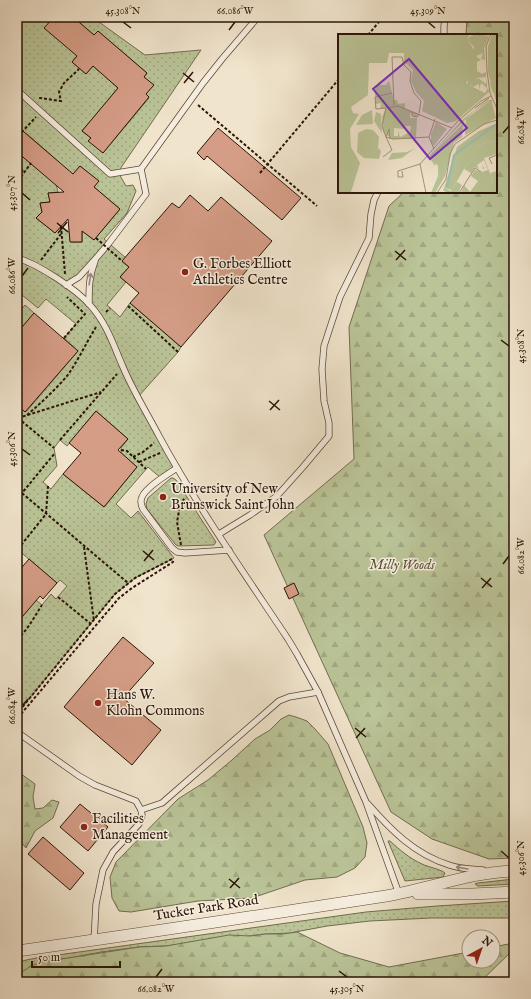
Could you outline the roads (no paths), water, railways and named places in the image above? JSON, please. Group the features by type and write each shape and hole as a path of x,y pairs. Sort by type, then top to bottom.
{"street":[{"name":"Tucker Park Road","path":"17,951 94,941 399,894 462,879 514,871"},
{"name":"Tucker Park Road","path":"399,894 472,894 514,892"}],"lane":[{"path":"17,90 110,174 141,169 191,99 222,59 258,17"},
{"path":"444,34 445,17"},
{"path":"66,285 79,277 98,256 146,194 141,169"},
{"path":"219,534 277,496 329,436 329,423 324,401 322,368 324,346 340,297 369,238 371,214 374,200 378,193"},
{"path":"90,304 89,282 92,269 98,256"},
{"path":"17,258 36,266 66,285 90,304 101,318 138,397 177,468 294,649 318,692 366,802 399,894"},
{"path":"177,468 145,492 142,497 141,504 143,509 172,548 177,552 185,553 229,550"},
{"path":"141,810 162,803 279,701 289,697 318,692"},
{"path":"17,732 79,776 95,785 136,801 141,810 142,815 139,824 113,852 103,870 96,904 94,941"},
{"path":"366,802 402,839 415,850 449,865 467,869 501,872"}],"place":[{"name":"G. Forbes Elliott Athletics Centre","path":"185,272"},
{"name":"University of New Brunswick Saint John","path":"163,497"},
{"name":"Hans W. Klohn Commons","path":"98,703"},
{"name":"Facilities Management","path":"84,827"}],"park label":[{"name":"Milly Woods","path":"402,565"}]}
